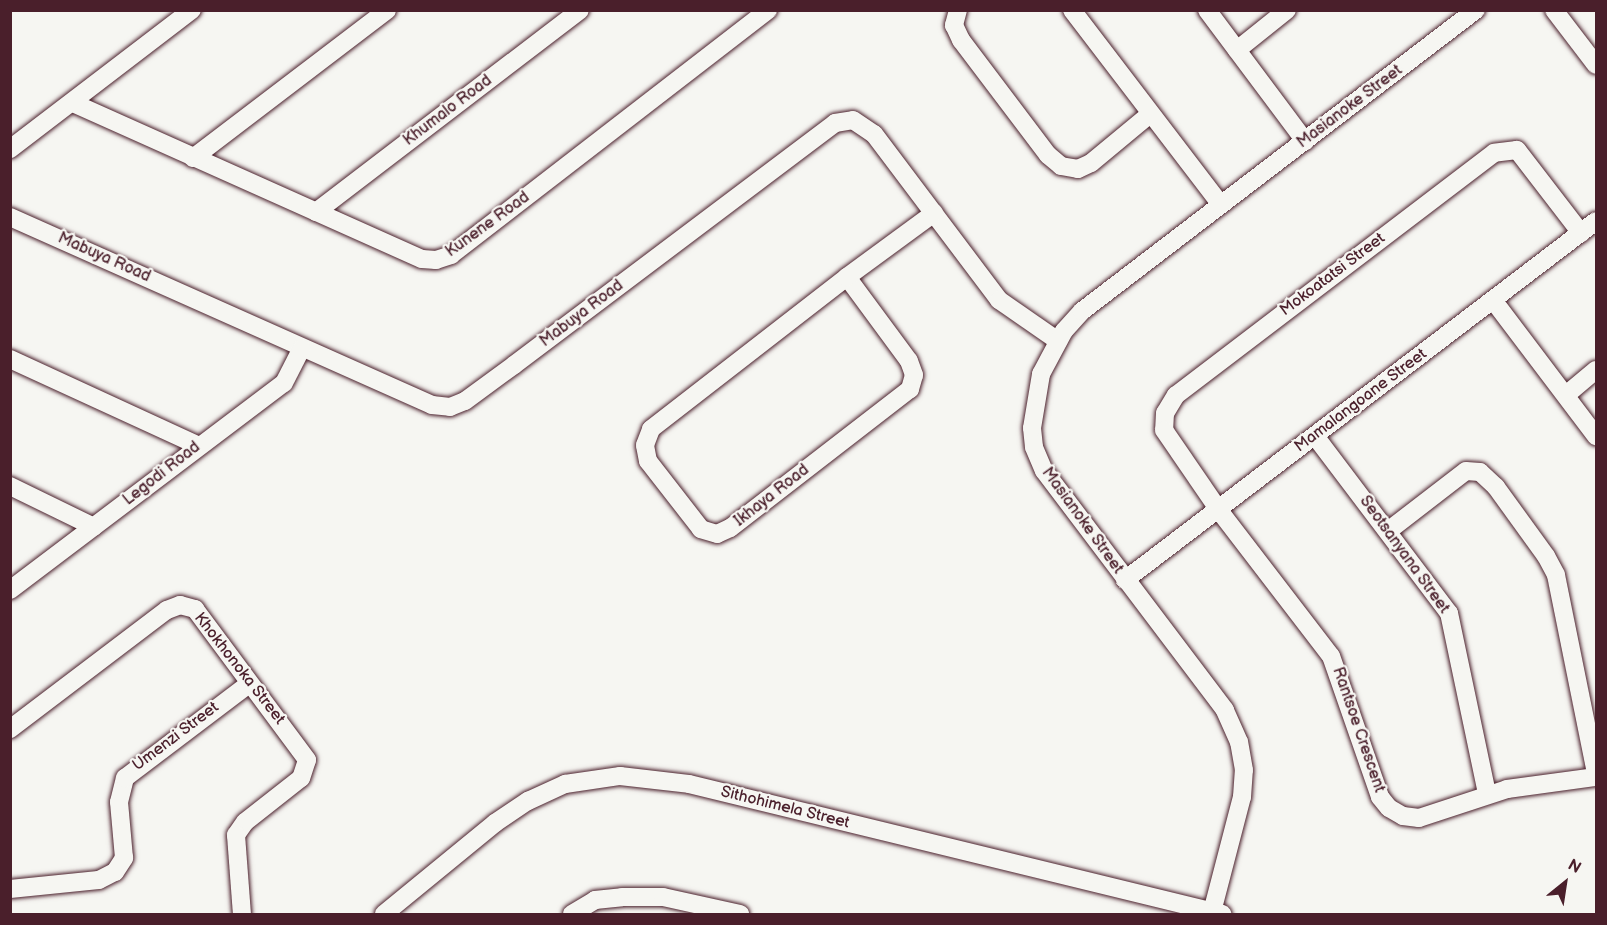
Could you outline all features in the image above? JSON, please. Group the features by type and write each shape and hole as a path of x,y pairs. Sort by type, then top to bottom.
{"street":[{"path":"10,149 192,10"},
{"path":"193,158 387,10"},
{"name":"Khumalo Road","path":"316,212 580,10"},
{"name":"Kunene Road","path":"73,103 422,259 451,255 768,10"},
{"path":"958,10 954,25 961,40 1048,155 1061,166 1078,169 1091,163 1150,114"},
{"path":"1072,10 1221,205"},
{"path":"1207,10 1305,141"},
{"path":"1237,50 1287,10"},
{"name":"Masianoke Street","path":"1217,913 1242,797 1244,770 1239,742 1225,710 1044,471 1034,447 1034,401 1041,374 1058,341 1082,311 1476,10"},
{"path":"1554,10 1596,65"},
{"name":"Mabuya Road","path":"10,217 432,405 457,405 844,120 869,127 999,300 1058,341"},
{"name":"Mokoatatsi Street","path":"1218,509 1164,430 1171,400 1479,163 1502,149 1517,150 1581,233"},
{"name":"Ikhaya Road","path":"847,278 909,360 914,375 912,386 730,528 717,534 701,529 648,461 644,450 648,435 655,425 847,278 934,213"},
{"name":"Mamalangoane Street","path":"1125,580 1596,221"},
{"path":"1493,300 1596,435"},
{"name":"Legodi Road","path":"10,590 284,383 302,348"},
{"path":"10,359 199,446"},
{"path":"1566,395 1596,370"},
{"name":"Seotsanyana Street","path":"1315,436 1388,531 1451,619 1487,794"},
{"path":"1388,531 1466,471 1480,472 1496,487 1546,556 1556,575 1596,775"},
{"path":"10,486 94,527"},
{"name":"Rantsoe Crescent","path":"1218,509 1334,661 1385,805 1402,816 1419,818 1487,794 1596,775"},
{"name":"Khokhonoka Street","path":"10,729 166,610 180,605 199,613 307,760 301,778 245,822 236,835 242,915"},
{"name":"Umenzi Street","path":"10,890 99,880 115,872 123,858 119,802 125,778 249,684"},
{"name":"Sithohimela Street","path":"384,915 495,823 528,801 565,784 620,776 689,784 1217,913"},
{"path":"572,915 595,900 622,897 663,897 740,915"}]}
